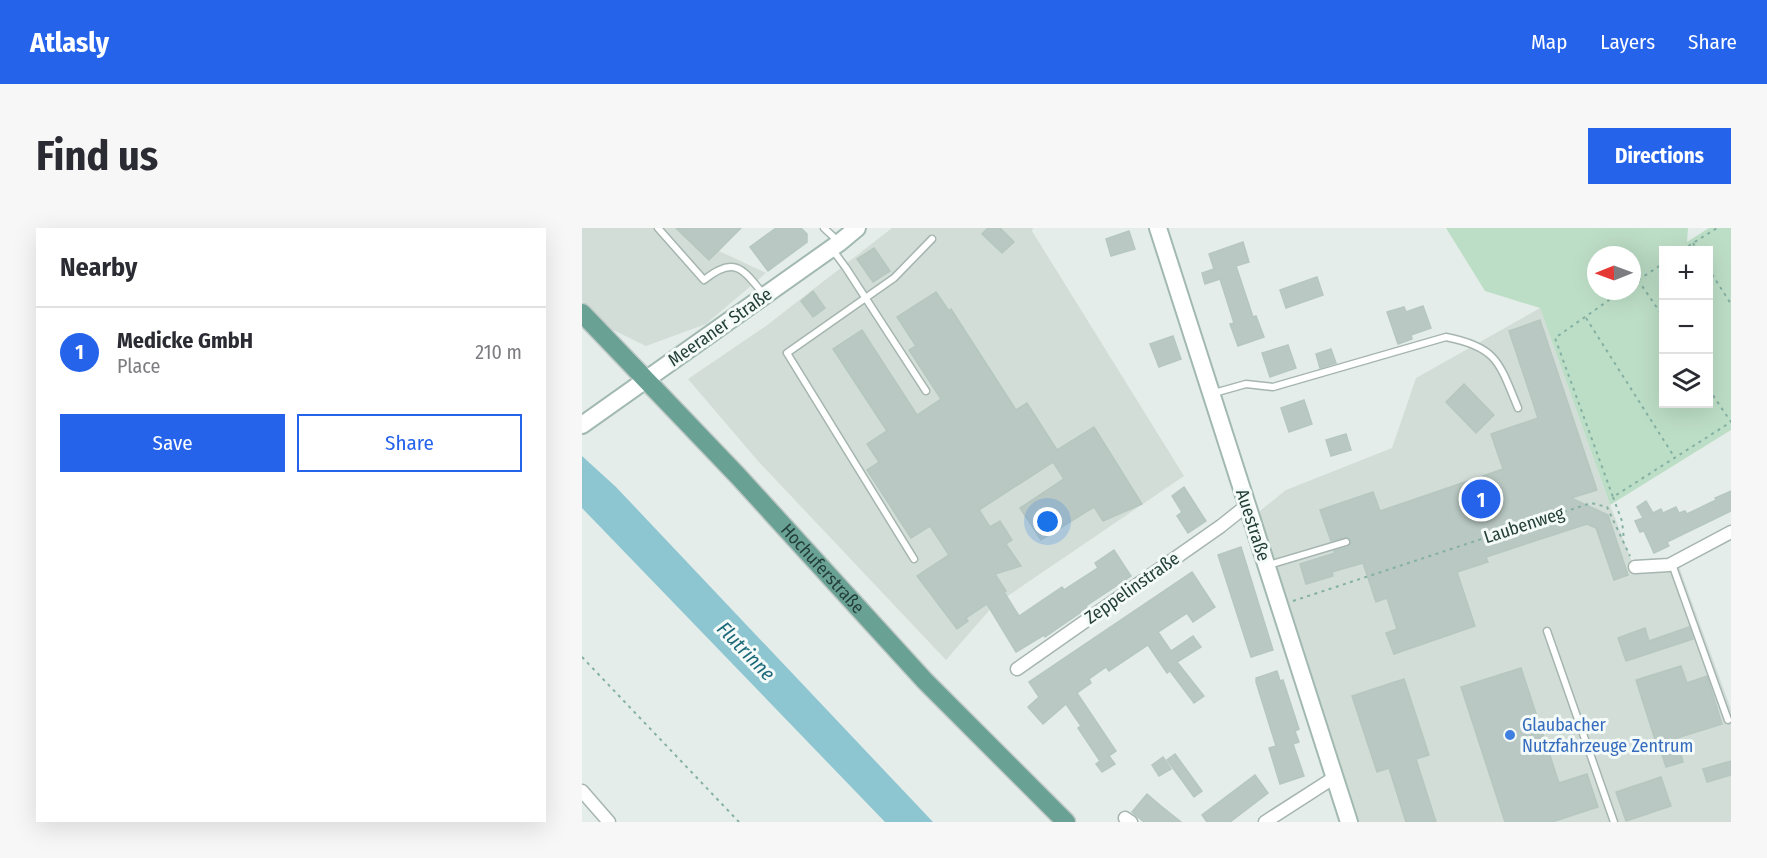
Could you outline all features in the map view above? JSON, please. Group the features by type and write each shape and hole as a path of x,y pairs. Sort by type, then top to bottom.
{"main road":[{"name":"Hochuferstraße","path":"582,313 738,476 925,681 1066,822"}],"street":[{"name":"Meeraner Straße","path":"582,424 835,246 857,228"},
{"name":"Auestraße","path":"1158,228 1349,822"},
{"name":"Zeppelinstraße","path":"1017,669 1246,506"},
{"path":"1635,567 1672,564 1731,532"},
{"path":"1265,822 1335,777"},
{"path":"582,791 609,822"}],"lane":[{"path":"658,228 704,280 717,269 730,266 744,271 764,295"},
{"path":"824,228 866,299 926,391"},
{"path":"914,559 787,353 894,278 932,239"},
{"path":"1210,394 1246,384 1273,387 1446,336 1485,348 1502,368 1518,408"},
{"path":"1266,566 1346,542"},
{"path":"1672,564 1728,720"},
{"path":"1546,631 1614,822"}],"path":[{"path":"1688,246 1718,228"},
{"path":"1641,277 1659,266"},
{"path":"1713,276 1731,304"},
{"path":"1641,284 1659,310"},
{"path":"1610,300 1555,338 1622,521 1624,544"},
{"path":"1586,317 1675,458"},
{"path":"1613,496 1731,422 1713,395"},
{"name":"Laubenweg","path":"1279,606 1591,503 1607,507 1635,567"},
{"path":"582,657 739,822"}],"shaded area":[{"path":"582,228 741,228 719,251 766,273 706,324 646,346 609,328 582,301"},
{"path":"892,228 1033,228 1032,231 1184,476 993,606 946,660 758,461 688,379 766,326"},
{"path":"1540,308 1634,567 1677,561 1731,709 1731,822 1352,822 1250,519 1286,490 1392,448 1416,378"}],"green space":[{"path":"1446,228 1688,228 1687,242 1709,228 1731,228 1731,430 1610,505 1540,308 1485,291"}],"water":[{"name":"Flutrinne","path":"582,456 616,487 933,822 885,822 582,508"}],"building":[{"path":"676,228 741,228 709,260"},
{"path":"776,228 801,228 807,234 807,242 768,271 750,247"},
{"path":"988,228 1000,228 1014,242 1002,253 982,234"},
{"path":"1129,231 1135,249 1111,256 1106,239"},
{"path":"1243,242 1249,262 1236,266 1253,317 1256,316 1264,337 1238,346 1230,324 1234,323 1220,279 1205,284 1202,273 1214,269 1209,254"},
{"path":"874,248 890,271 873,282 857,259"},
{"path":"1317,277 1323,295 1286,308 1280,290"},
{"path":"813,291 825,308 813,317 801,301"},
{"path":"936,292 949,311 951,309 1016,410 1027,403 1057,450 1094,427 1142,504 1103,521 1094,507 1041,540 1020,508 1064,479 1053,462 979,510 990,527 1000,521 1012,540 1006,544 1021,566 995,574 1019,616 1062,587 1064,590 1098,568 1095,563 1114,550 1131,576 1045,637 1044,635 1016,652 987,604 966,618 968,621 957,629 917,576 949,555 930,526 911,538 867,470 879,462 867,444 887,431 833,349 862,330 917,415 941,399 909,350 916,346 897,317"},
{"path":"1423,306 1431,328 1411,335 1412,339 1398,344 1387,312 1404,307 1406,312"},
{"path":"1540,320 1597,490 1571,498 1608,515 1628,575 1614,580 1596,528 1587,524 1486,557 1488,562 1457,572 1475,626 1394,654 1386,633 1397,629 1387,598 1376,602 1363,563 1332,572 1333,576 1306,584 1300,564 1335,553 1334,551 1348,547 1351,543 1347,537 1331,541 1320,510 1373,492 1380,511 1503,469 1491,434 1538,418 1509,331"},
{"path":"1173,336 1181,359 1159,367 1150,344"},
{"path":"1288,345 1296,368 1270,377 1262,353"},
{"path":"1331,349 1336,363 1320,368 1316,354"},
{"path":"1464,384 1494,415 1476,433 1446,402"},
{"path":"1304,400 1312,424 1289,432 1281,408"},
{"path":"1346,434 1351,450 1331,456 1326,440"},
{"path":"1184,487 1206,521 1188,533 1177,516 1182,512 1172,496"},
{"path":"1731,491 1731,511 1667,542 1669,546 1654,553 1644,531 1640,532 1635,521 1643,518 1637,507 1646,501 1653,513 1661,509 1663,513 1676,507 1679,513 1685,511 1687,514"},
{"path":"1241,547 1273,650 1251,657 1218,555"},
{"path":"1192,572 1215,607 1193,622 1187,613 1158,632 1171,651 1193,636 1201,647 1177,662 1204,696 1194,703 1170,671 1167,673 1148,645 1109,671 1106,667 1089,679 1091,683 1077,693 1116,751 1109,756 1115,764 1102,772 1096,764 1100,761 1078,728 1081,726 1066,704 1043,724 1028,707 1039,697 1029,682"},
{"path":"1689,627 1693,639 1626,661 1618,638 1645,628 1649,641"},
{"path":"1681,666 1687,683 1707,676 1722,724 1677,738 1683,762 1666,767 1636,680"},
{"name":"Glaubacher Nutzfahrzeuge Zentrum","path":"1521,668 1559,783 1587,774 1598,807 1552,822 1505,822 1461,687"},
{"path":"1277,671 1280,681 1283,680 1299,729 1295,731 1299,742 1293,744 1304,776 1280,784 1269,748 1276,746 1256,682 1256,678"},
{"path":"1404,679 1429,755 1416,759 1436,822 1406,822 1389,768 1377,772 1352,696"},
{"path":"1175,754 1202,791 1194,797 1167,760"},
{"path":"1163,757 1171,769 1159,776 1152,765"},
{"path":"1731,761 1731,775 1707,782 1703,769"},
{"path":"1255,775 1268,793 1230,822 1207,822 1202,815"},
{"path":"1661,777 1671,806 1626,821 1616,792"},
{"path":"1147,794 1181,822 1144,822 1132,812"}],"place":[{"name":"Medicke GmbH","path":"1481,499"},
{"name":"Glaubacher Nutzfahrzeuge Zentrum","path":"1510,735"}]}
